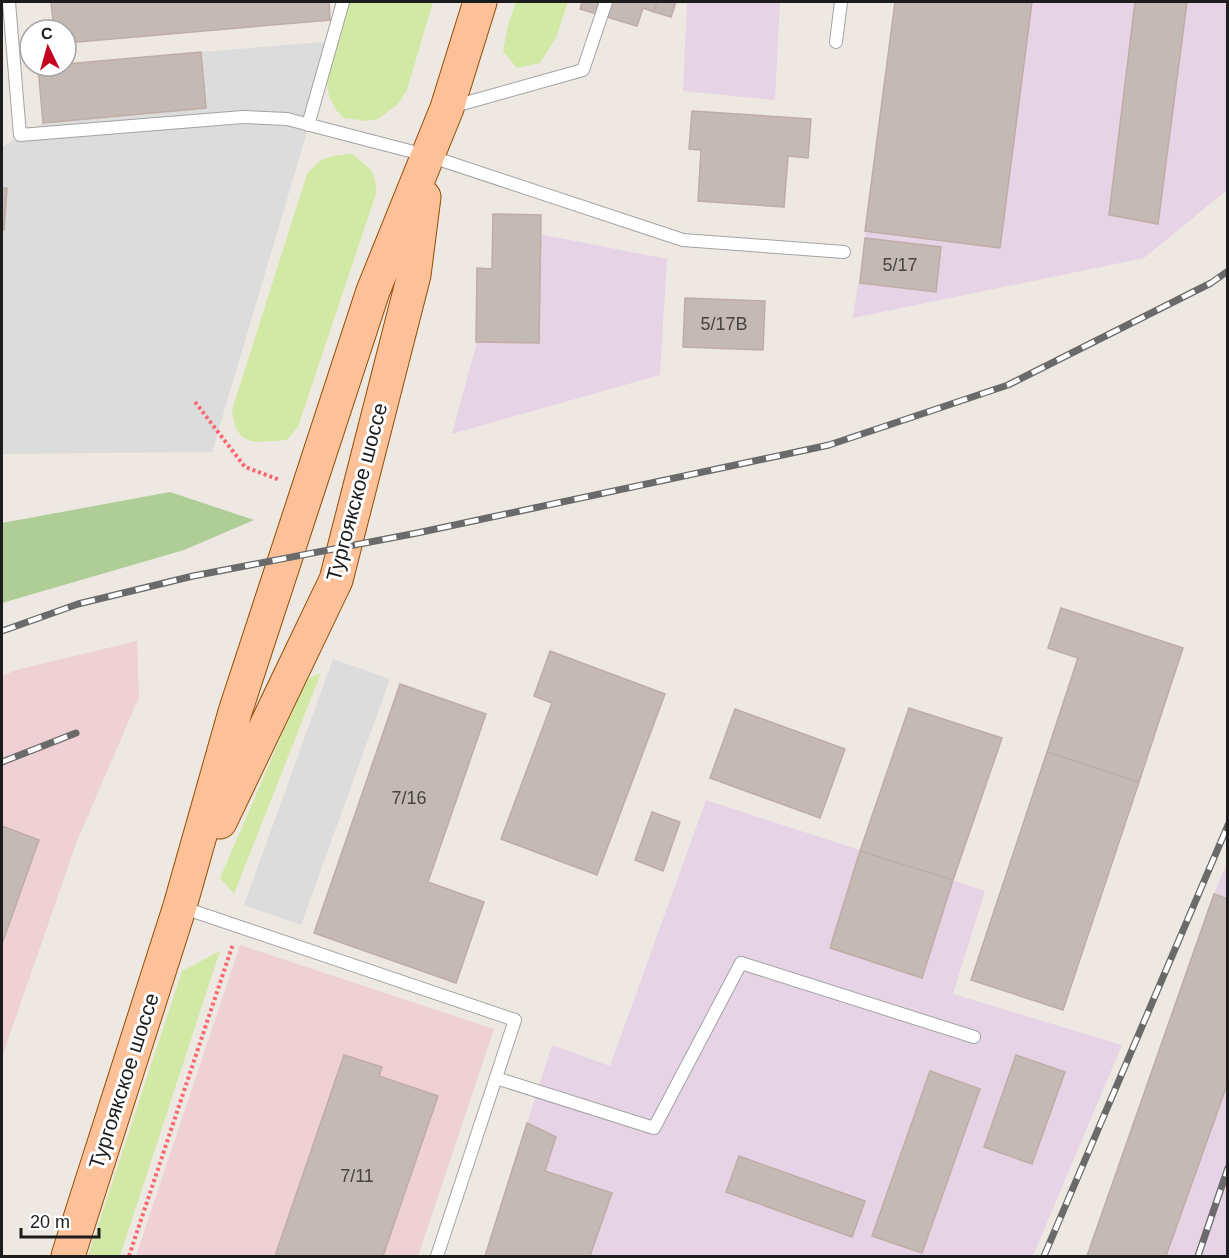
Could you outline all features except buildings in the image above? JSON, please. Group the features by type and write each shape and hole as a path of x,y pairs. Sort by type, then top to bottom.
{"main road":[{"name":"Тургоякское шоссе","path":"68,1257 180,906 235,712 373,291 447,108 480,2"},
{"name":"Тургоякское шоссе","path":"180,906 336,580 414,275 429,156"}],"lane":[{"path":"9,2 20,135 243,117 287,119 429,156 682,240 844,252"},
{"path":"308,125 343,2"},
{"path":"447,108 583,70 606,2"},
{"path":"836,42 841,2"},
{"path":"180,906 515,1020 437,1257"},
{"path":"496,1078 654,1128 741,963 974,1037"}],"path":[{"path":"195,402 245,467 308,490"},
{"path":"129,1257 239,926"}],"shaded area":[{"path":"687,2 780,2 775,100 683,91"},
{"path":"899,2 1227,2 1227,190 1144,258 853,318"},
{"path":"334,41 212,452 2,454 2,147 43,123 206,108 201,52"},
{"path":"508,228 667,259 660,375 452,434"},
{"path":"137,641 139,697 77,841 2,1057 2,676 16,670"},
{"path":"333,659 390,679 301,925 244,905"},
{"path":"706,800 985,891 953,994 1122,1045 1033,1256 485,1256 552,1045 610,1066"},
{"path":"1227,862 1227,1256 1087,1256 1214,894"},
{"path":"240,945 494,1029 418,1256 136,1256"}],"green space":[{"path":"349,2 433,2 407,90 398,104 378,119 366,121 344,118 336,110 329,96 326,79"},
{"path":"516,2 568,2 556,38 540,63 517,68 503,51 508,25"},
{"path":"352,154 371,170 375,180 376,194 298,427 287,440 257,442 249,440 238,431 232,410 307,174 326,158"},
{"path":"170,492 254,520 184,550 2,603 2,523"},
{"path":"321,673 234,894 220,878 306,679"},
{"path":"220,951 120,1256 88,1256 182,971"}],"railway":[{"path":"2,631 78,604 193,576 417,533 829,445 1008,385 1211,283 1228,271"},
{"path":"2,762 76,733"},
{"path":"1044,1256 1228,825"},
{"path":"1198,1256 1228,1168"}]}
